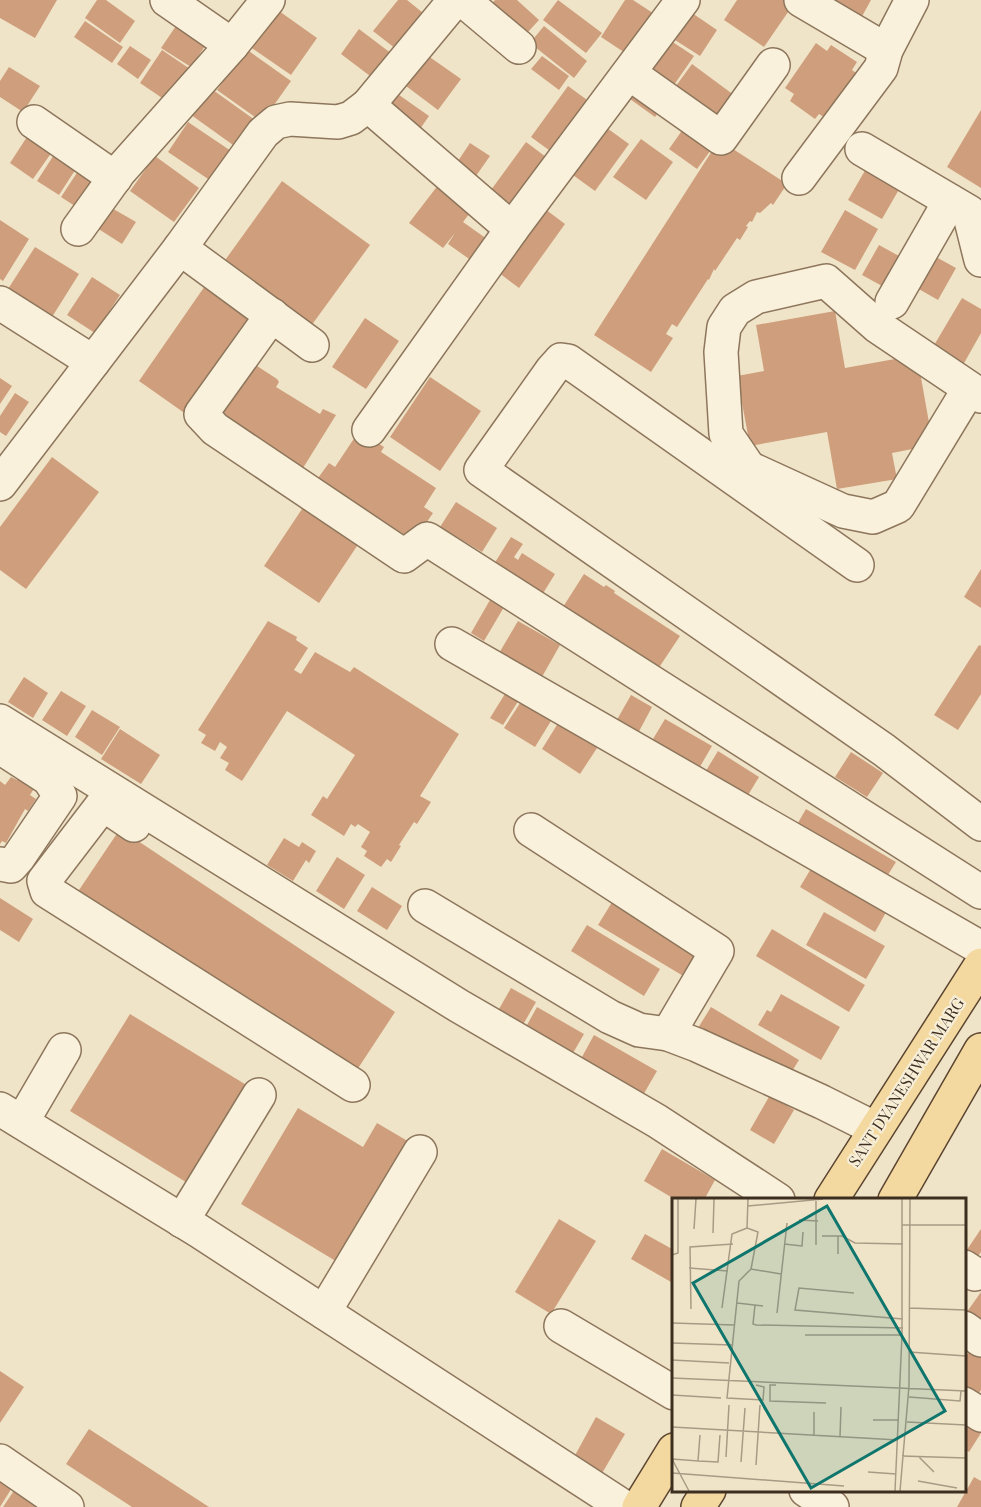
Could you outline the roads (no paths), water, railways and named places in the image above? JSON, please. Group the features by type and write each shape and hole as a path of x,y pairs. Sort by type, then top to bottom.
{"main road":[{"name":"SANT DYANESHWAR MARG","path":"832,1198 981,965"},
{"path":"896,1198 978,1061"},
{"path":"639,1507 672,1453"},
{"path":"698,1507 708,1492"}],"street":[{"path":"167,0 232,45"},
{"path":"78,229 115,178 232,45 268,0"},
{"path":"6,464 93,362 180,248 263,133 276,122 290,118 338,122 351,118 368,105 455,0"},
{"path":"463,0 519,47"},
{"path":"369,430 512,230 683,0"},
{"path":"801,0 886,50"},
{"path":"799,178 880,68 886,50 912,0"},
{"path":"629,73 721,138 773,65"},
{"path":"368,105 512,230"},
{"path":"34,122 115,178"},
{"path":"862,148 969,212 981,260"},
{"path":"892,302 950,201"},
{"path":"180,248 312,345"},
{"path":"826,281 877,326 975,393 898,506 873,517 843,511 749,468 726,434 721,352 724,327 735,310 756,297 826,281"},
{"path":"0,303 93,362"},
{"path":"272,315 201,414 215,429 404,556 427,539 981,892"},
{"path":"857,565 568,361 561,360 552,370 481,470 884,750 981,824"},
{"path":"453,644 981,948"},
{"path":"0,721 459,1006 657,1121 775,1198"},
{"path":"0,748 49,779 60,796 18,858 10,866 0,864"},
{"path":"212,853 205,860 173,852 104,804 44,881 47,891 354,1085"},
{"path":"531,830 717,951 668,1034"},
{"path":"425,906 610,1017 639,1030 668,1034 822,1102 876,1129"},
{"path":"64,1050 11,1116 190,1226 624,1507"},
{"path":"190,1226 265,1099"},
{"path":"324,1312 420,1152"},
{"path":"561,1326 672,1392"},
{"path":"966,1330 981,1341"},
{"path":"966,1405 981,1415"},
{"path":"0,1461 67,1507"},
{"path":"808,1492 832,1507"}]}
